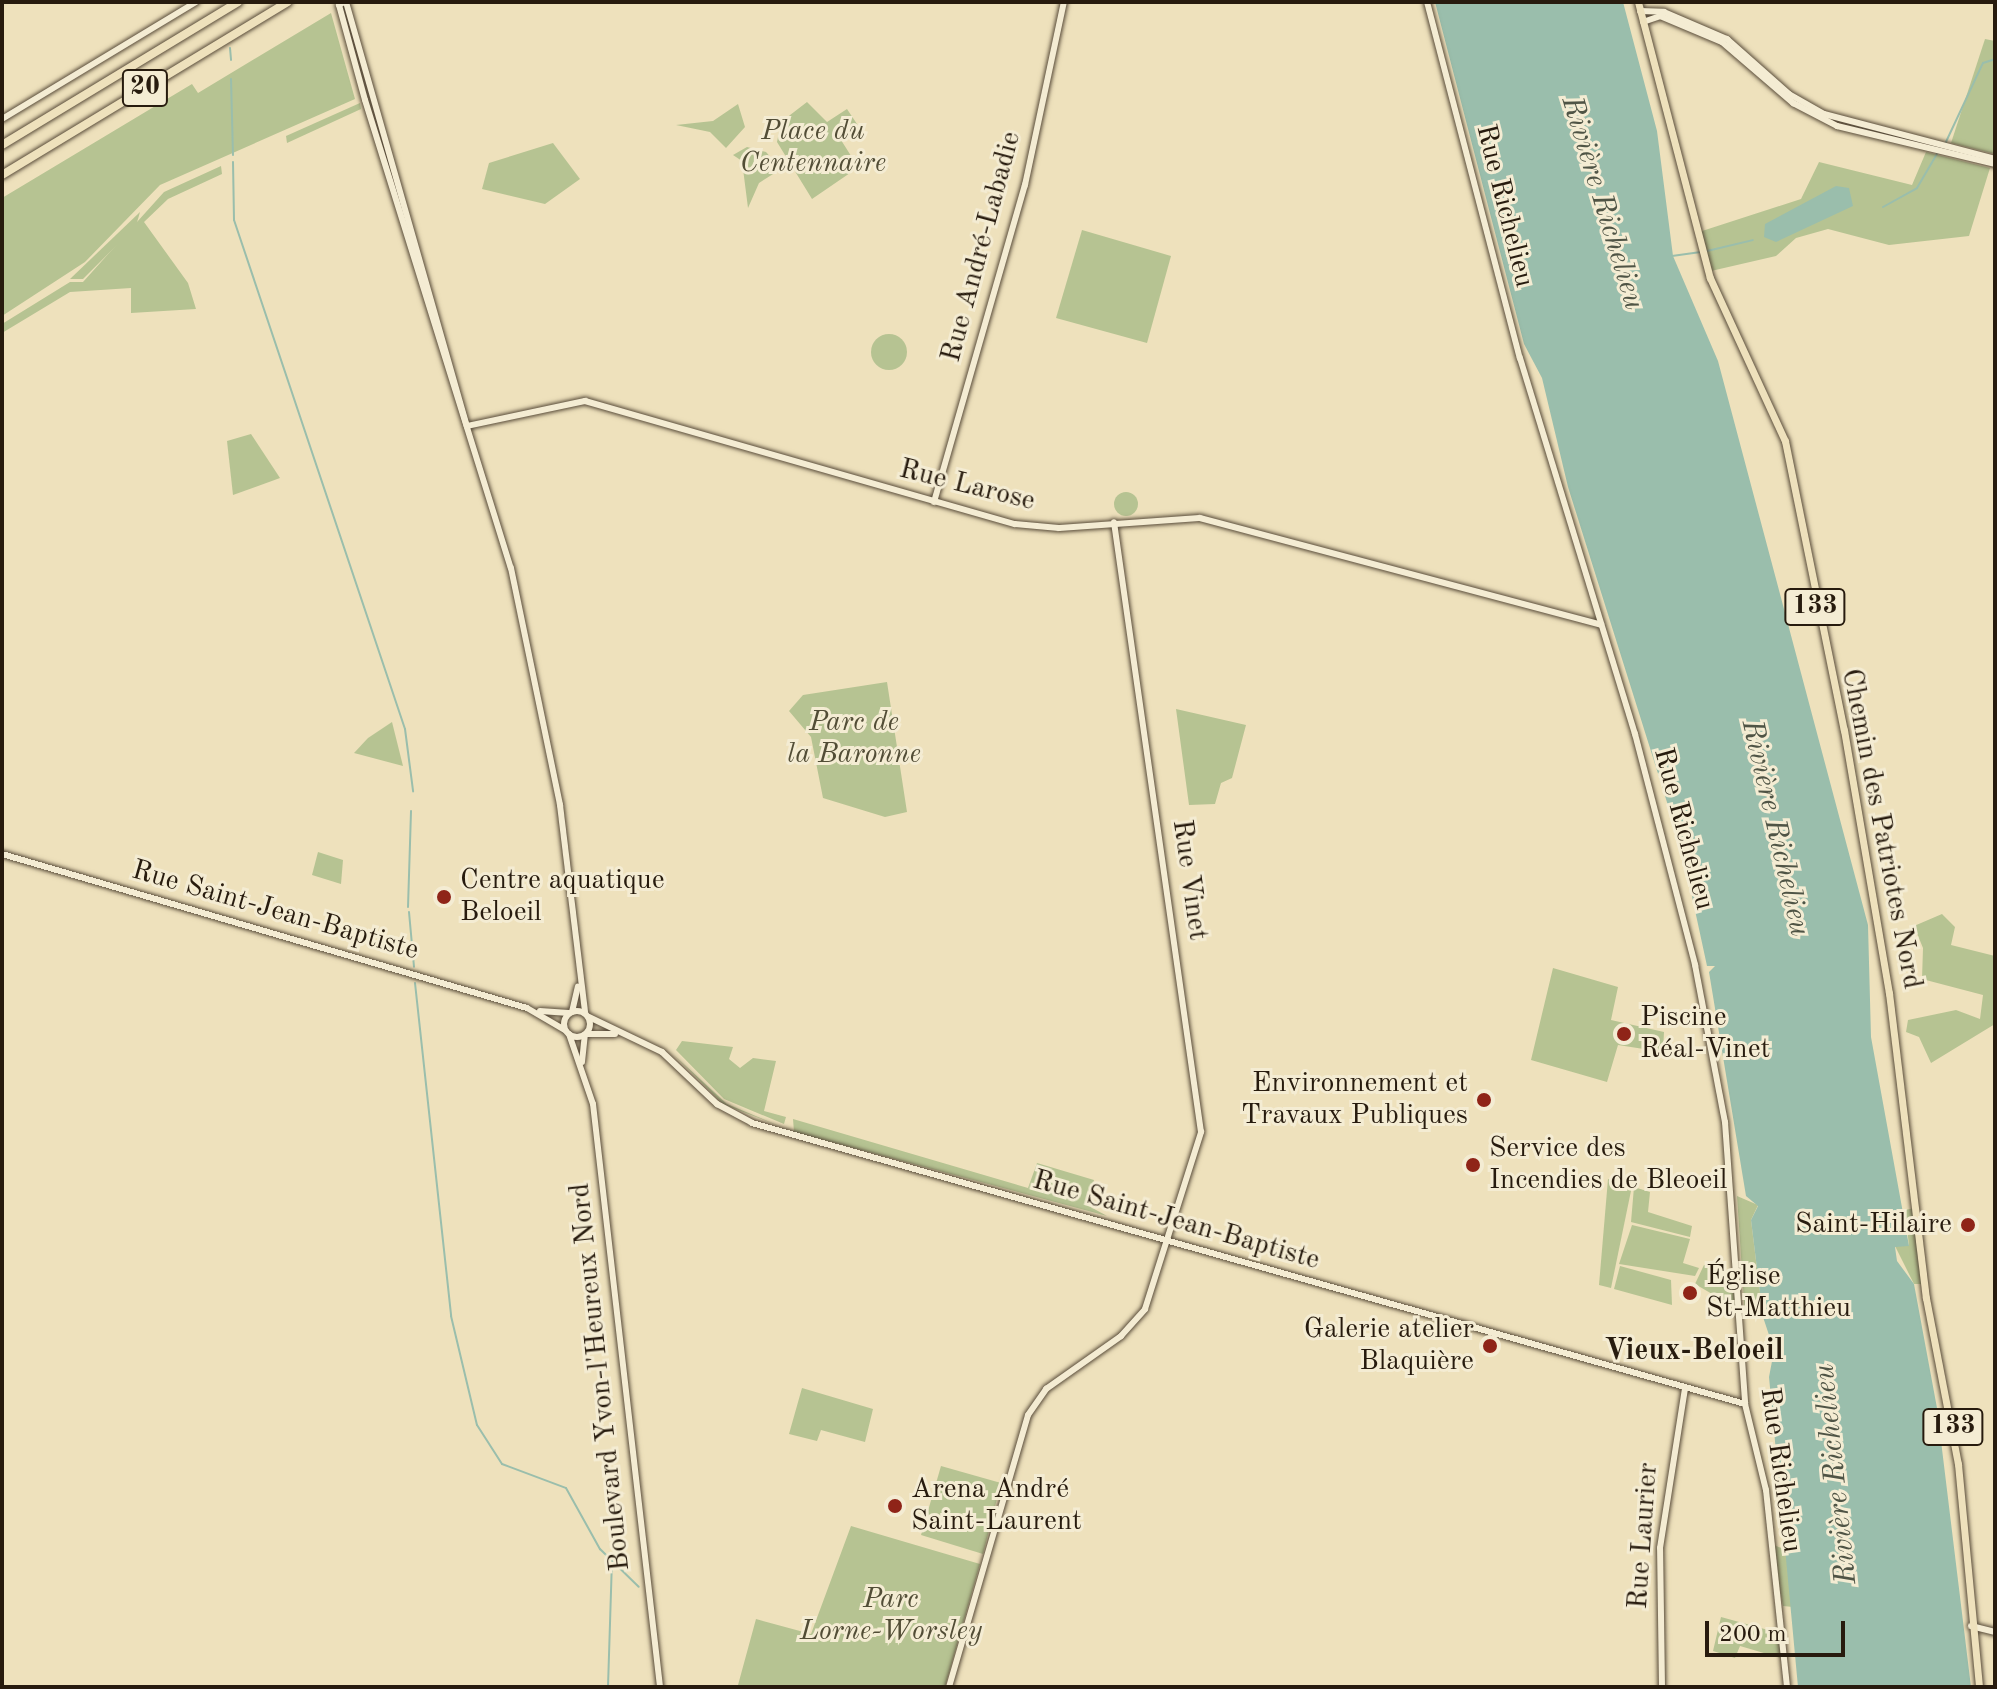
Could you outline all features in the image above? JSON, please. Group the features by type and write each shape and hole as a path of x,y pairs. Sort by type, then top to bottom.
{"highway":[{"name":"20","path":"2,145 238,2"},
{"name":"20","path":"2,175 288,2"}],"main road":[{"name":"Chemin des Patriotes Nord","path":"1639,6 1713,286 1785,441 1887,978 1926,1298 1958,1464 1979,1687"}],"street":[{"path":"2,119 196,2"},
{"name":"Rue André-Labadie","path":"934,502 1025,185 1064,2"},
{"name":"Rue Richelieu","path":"1427,2 1520,358 1670,862 1706,1017 1734,1211 1745,1404 1766,1491 1787,1687"},
{"path":"343,3 508,555 558,792 579,984 587,1015"},
{"path":"1639,6 1664,12 1727,39 1789,94 1824,114 1995,161"},
{"path":"1643,22 1660,16 1722,42 1793,103 1837,126 1995,161"},
{"name":"Rue Larose","path":"467,426 585,401 934,502 1042,528 1170,515 1216,521 1601,625"},
{"name":"Rue Vinet","path":"949,1687 1029,1411 1049,1386 1136,1321 1170,1243 1201,1110 1114,522"},
{"name":"Rue Saint-Jean-Baptiste","path":"2,854 536,1011 587,1015 619,1034 665,1054 717,1104 746,1121 1745,1404"},
{"path":"567,1032 579,984"},
{"name":"Rue Saint-Jean-Baptiste","path":"536,1011 567,1032 619,1034"},
{"name":"Boulevard Yvon-l'Heureux Nord","path":"582,1062 587,1015"},
{"name":"Boulevard Yvon-l'Heureux Nord","path":"567,1032 582,1062 594,1111 660,1687"},
{"name":"Rue Laurier","path":"1662,1687 1660,1548 1685,1389"},
{"path":"1971,1626 1995,1632"}],"green space":[{"path":"331,13 355,99 160,185 85,262 2,316 2,198 192,84 198,93"},
{"path":"1985,39 1995,41 1995,154 1951,143"},
{"name":"Place du Centennaire","path":"807,102 827,122 847,109 859,127 841,140 853,159 850,173 812,199 777,142 781,122"},
{"path":"360,103 361,109 287,143 286,136"},
{"path":"738,104 745,127 726,148 710,132 676,125 713,121"},
{"path":"553,143 580,179 545,204 482,189 489,163"},
{"name":"Place du Centennaire","path":"747,147 766,152 781,169 759,183 748,208 742,161 733,155"},
{"path":"1926,152 1990,168 1969,236 1889,245 1828,229 1796,238 1776,256 1711,271 1699,232 1801,199 1819,162 1912,185"},
{"path":"221,166 222,174 168,199 144,222 188,283 196,309 131,313 131,288 70,292 2,333 2,324 70,282 83,282 164,192"},
{"path":"140,212 136,226 83,279 70,279"},
{"path":"1082,230 1171,256 1147,343 1056,318"},
{"path":"889,334 901,340 907,352 901,364 889,370 877,364 871,352 877,340"},
{"path":"251,434 280,478 233,495 227,441"},
{"path":"1126,492 1137,499 1138,504 1131,515 1126,516 1115,509 1114,504 1121,493"},
{"name":"Parc de la Baronne","path":"887,682 907,812 885,817 823,798 811,737 789,711 803,695"},
{"path":"1176,709 1246,725 1232,778 1221,783 1215,804 1189,805"},
{"path":"392,722 403,766 354,753 368,738"},
{"path":"318,852 343,860 341,884 312,875"},
{"path":"1942,914 1955,927 1951,945 1995,956 1995,1024 1931,1063 1919,1037 1906,1032 1908,1020 1956,1010 1980,1019 1983,995 1922,979 1923,948 1914,926"},
{"path":"1553,968 1618,987 1611,1020 1664,1032 1663,1052 1618,1045 1607,1082 1531,1060"},
{"path":"682,1041 733,1047 729,1059 740,1068 753,1058 776,1061 764,1111 786,1117 784,1124 724,1099 676,1050"},
{"path":"674,1055 727,1104 782,1127 723,1104"},
{"path":"793,1119 1028,1188 1037,1163 1094,1180 1087,1205 1107,1216 794,1132"},
{"path":"1608,1179 1632,1186 1611,1288 1599,1285"},
{"path":"1634,1187 1650,1192 1648,1212 1692,1226 1690,1237 1631,1222"},
{"path":"1737,1196 1758,1205 1751,1220 1763,1317 1745,1317"},
{"path":"1915,1208 1922,1284 1914,1284 1895,1246 1909,1246 1905,1210"},
{"path":"1632,1225 1690,1239 1683,1263 1699,1268 1695,1276 1619,1264"},
{"path":"1704,1265 1735,1274 1736,1308 1695,1284"},
{"path":"1620,1266 1671,1280 1672,1305 1614,1289"},
{"path":"802,1388 873,1409 865,1442 821,1430 817,1441 789,1434"},
{"path":"941,1466 1001,1483 983,1554 921,1535"},
{"name":"Parc Lorne-Worsley","path":"851,1526 980,1564 945,1687 738,1685 756,1619 811,1634"},
{"path":"1771,1544 1787,1550 1793,1607 1783,1606"},
{"path":"1721,1617 1779,1633 1781,1658 1740,1646 1735,1658 1713,1651"}],"water":[{"name":"Rivière Richelieu","path":"1435,2 1623,2 1657,131 1673,256 1718,361 1868,925 1871,1037 1909,1246 1895,1247 1897,1261 1914,1284 1937,1408 1971,1687 1798,1687 1769,1377 1773,1356 1780,1355 1778,1335 1769,1335 1763,1317 1751,1220 1758,1206 1746,1196 1709,972 1715,966 1707,966 1682,850 1568,487 1542,378 1524,344"},
{"path":"1836,186 1849,188 1853,206 1776,242 1764,237 1765,224"}],"waterway":[{"path":"230,48 231,60"},
{"path":"1945,144 1983,63 1995,59"},
{"path":"231,79 233,155"},
{"path":"1883,207 1917,188 1938,152"},
{"path":"233,162 234,220 405,729 413,791"},
{"path":"1707,251 1753,240"},
{"path":"1672,256 1701,252"},
{"path":"408,907 411,811"},
{"path":"409,912 414,967"},
{"path":"415,983 451,1316 477,1425 502,1464 566,1488 600,1549 639,1587"},
{"path":"608,1687 612,1563"}],"place":[{"name":"Centre aquatique Beloeil","path":"444,897"},
{"name":"Piscine Réal-Vinet","path":"1624,1034"},
{"name":"Environnement et Travaux Publiques","path":"1484,1100"},
{"name":"Service des Incendies de Bleoeil","path":"1473,1165"},
{"name":"Saint-Hilaire","path":"1968,1225"},
{"name":"Église St-Matthieu","path":"1690,1293"},
{"name":"Galerie atelier Blaquière","path":"1490,1346"},
{"name":"Arena André Saint-Laurent","path":"895,1506"}],"district":[{"name":"Vieux-Beloeil","path":"1694,1351"}]}
